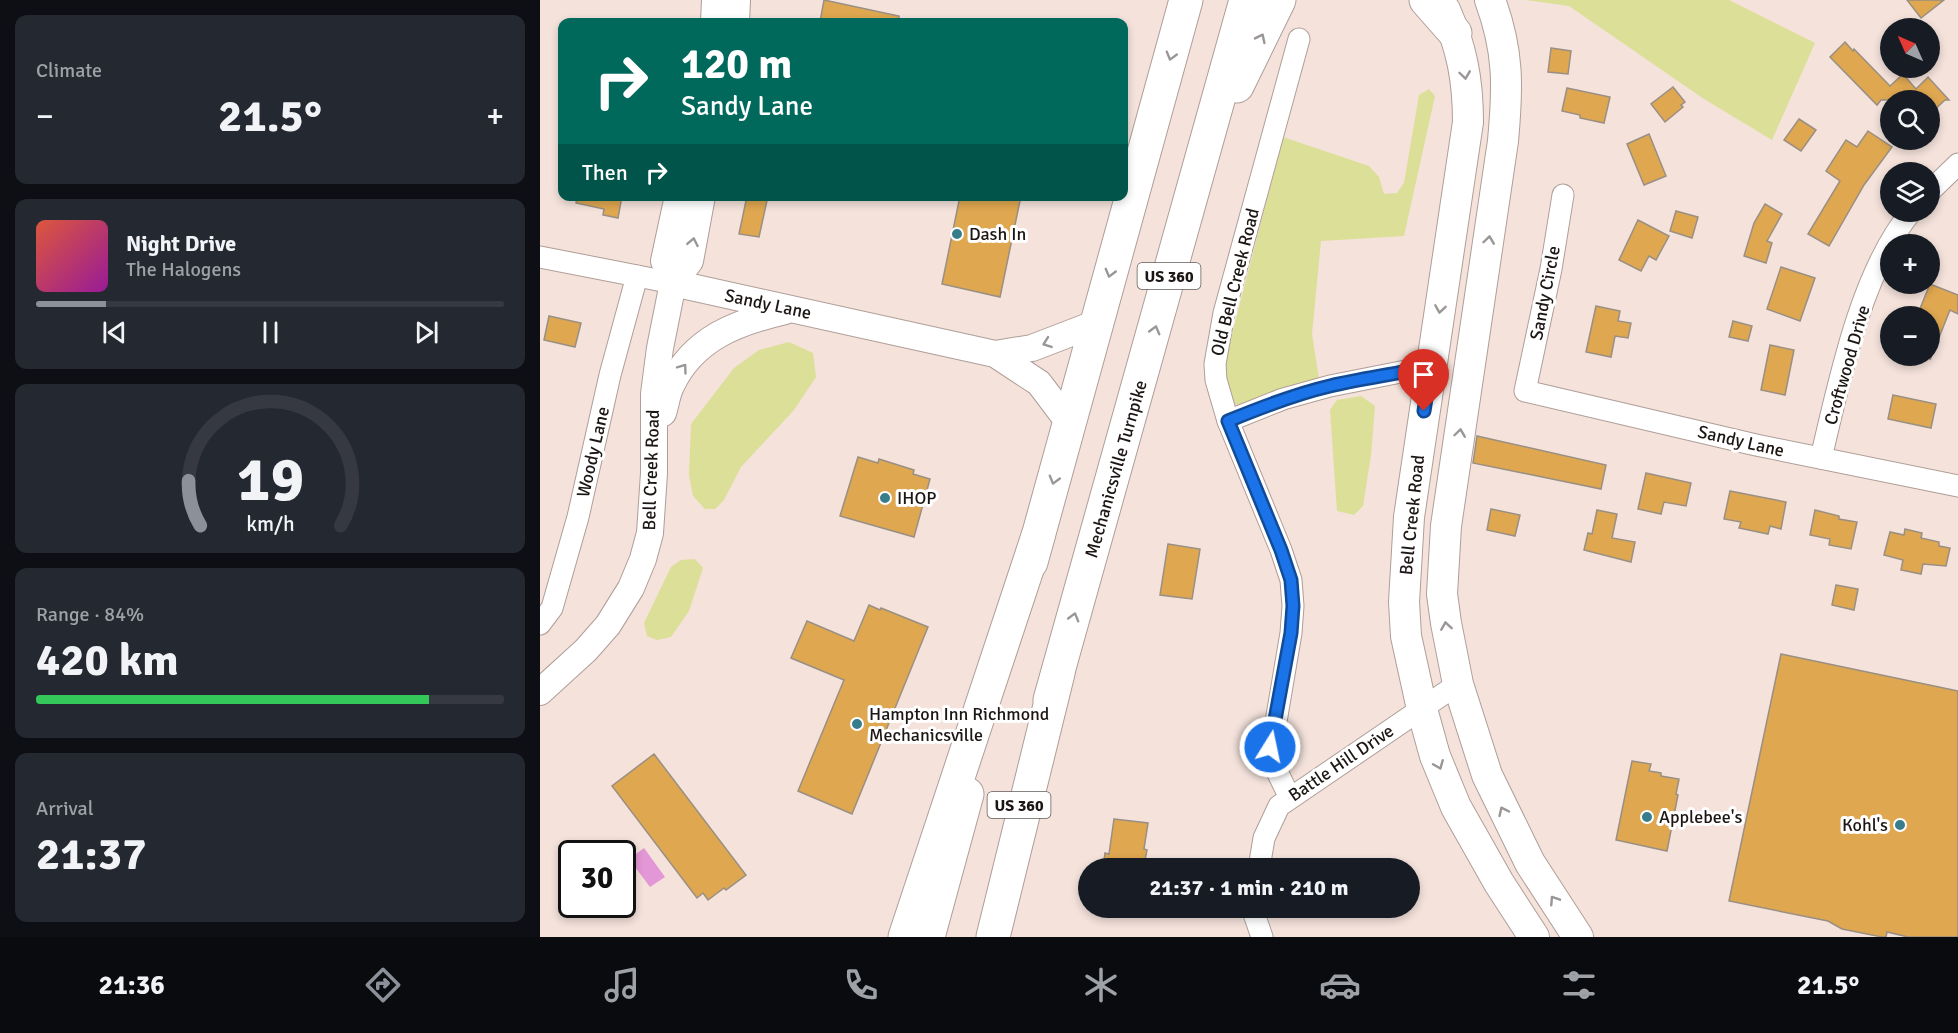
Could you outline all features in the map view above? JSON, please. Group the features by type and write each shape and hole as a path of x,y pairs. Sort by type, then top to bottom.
{"highway":[{"name":"US 360","path":"928,937 1186,0"},
{"name":"Mechanicsville Turnpike","path":"979,937 1058,673 1246,0"},
{"path":"1199,166 1279,0"},
{"path":"1426,0 1455,33"},
{"path":"905,937 1038,536"},
{"path":"993,937 1058,673"}],"main road":[{"name":"Bell Creek Road","path":"1439,0 1455,33 1465,72 1468,122 1409,517 1404,591 1406,636 1422,710 1436,756 1456,807 1498,883 1534,937"},
{"name":"Bell Creek Road","path":"1490,0 1505,51 1507,80 1505,118 1446,526 1442,594 1458,684 1486,774 1530,863 1578,937"}],"street":[{"path":"714,18 715,0"},
{"path":"736,18 737,0"},
{"name":"Old Bell Creek Road","path":"1290,798 1270,756 1291,633 1293,606 1291,580 1228,421 1216,381 1216,348 1299,39"},
{"path":"1940,181 1958,164"},
{"name":"Sandy Circle","path":"1525,391 1551,269 1563,195"},
{"name":"Bell Creek Road","path":"673,283 664,261 677,201"},
{"name":"Bell Creek Road","path":"540,692 586,650 608,625 631,588 643,559 650,532 655,442 654,394 660,348 673,283 690,261 701,201"},
{"name":"Croftwood Drive","path":"1821,458 1839,385 1870,286 1890,242 1904,222"},
{"name":"Sandy Lane","path":"540,257 673,283 995,354 1039,383 1070,424"},
{"name":"Woody Lane","path":"540,624 552,608 578,517 610,375 637,276"},
{"path":"655,442 671,386 695,352 728,328 793,309"},
{"name":"Sandy Lane","path":"995,354 1032,348 1097,323"},
{"path":"1228,421 1302,393 1431,366"},
{"name":"Sandy Lane","path":"1525,391 1756,445 1958,486"},
{"name":"Battle Hill Drive","path":"1261,858 1264,838 1279,806 1458,684"},
{"path":"1255,918 1262,937"}],"green space":[{"path":"1526,0 1729,0 1815,43 1772,140 1704,99 1569,6"},
{"path":"1429,89 1435,96 1404,236 1321,241 1312,334 1319,379 1240,406 1235,404 1228,395 1224,365 1283,137 1369,166 1379,177 1384,194 1397,193 1404,183 1419,95"},
{"path":"789,342 813,353 816,377 794,410 741,467 724,500 715,509 705,509 693,496 689,475 691,424 734,368 759,350"},
{"path":"1361,396 1375,406 1371,455 1363,506 1354,515 1337,511 1330,410 1337,400"},
{"path":"695,559 703,568 689,611 671,637 657,640 647,636 644,623 671,567 681,560"}],"shaded area":[{"path":"644,848 665,877 650,887 636,868 636,854"}],"building":[{"path":"824,0 899,16 899,18 821,18"},
{"path":"1907,0 1944,0 1921,18"},
{"path":"1845,42 1890,86 1899,78 1906,78 1916,89 1929,78 1940,90 1880,90 1880,101 1877,105 1830,57"},
{"path":"1551,48 1571,51 1568,74 1548,72"},
{"path":"1673,87 1685,102 1681,105 1683,107 1665,122 1651,104"},
{"path":"1567,88 1610,97 1604,123 1562,111"},
{"path":"1940,90 1949,100 1945,100 1940,105"},
{"path":"1799,119 1816,130 1801,151 1784,140"},
{"path":"1868,131 1880,139 1880,150 1890,150 1864,185 1829,246 1808,234 1840,181 1826,171 1846,140 1857,147"},
{"path":"1649,134 1666,176 1644,185 1627,144"},
{"path":"576,201 621,201 618,218 603,215 604,209 576,203"},
{"path":"746,201 767,201 759,237 739,234"},
{"path":"959,201 1020,201 1000,297 942,284"},
{"path":"1765,204 1782,214 1767,241 1772,243 1766,263 1744,256 1754,223"},
{"path":"1676,211 1698,217 1692,238 1670,231"},
{"path":"1638,220 1669,236 1656,260 1649,256 1641,271 1619,260"},
{"path":"1781,267 1815,278 1800,321 1767,309"},
{"path":"1940,288 1958,295 1958,314 1950,310 1940,335 1940,306 1921,306 1926,294 1940,294"},
{"path":"1596,306 1620,311 1618,321 1631,323 1628,338 1615,336 1611,357 1586,352"},
{"path":"549,316 581,323 575,347 544,340"},
{"path":"1733,321 1752,326 1748,341 1729,337"},
{"path":"1770,345 1794,350 1785,395 1761,390"},
{"path":"1893,395 1936,404 1931,428 1888,419"},
{"path":"1477,436 1606,465 1601,489 1473,463"},
{"name":"IHOP","path":"858,457 878,463 879,459 914,470 913,474 930,479 914,537 840,516"},
{"path":"1646,473 1691,483 1686,506 1664,502 1661,514 1638,509"},
{"path":"1730,491 1786,502 1781,529 1770,526 1768,534 1739,528 1741,522 1724,519"},
{"path":"1491,509 1520,515 1515,536 1487,530"},
{"path":"1597,510 1617,514 1612,538 1635,542 1631,562 1584,550 1588,533 1592,534"},
{"path":"1815,510 1839,516 1839,519 1857,522 1851,549 1829,545 1830,539 1810,535"},
{"path":"1905,529 1922,533 1921,538 1939,542 1939,546 1950,548 1946,566 1923,564 1921,574 1901,570 1903,560 1884,555 1890,532 1904,535"},
{"path":"1168,544 1200,549 1192,599 1160,595"},
{"path":"1836,585 1858,589 1854,610 1832,605"},
{"name":"Hampton Inn Richmond Mechanicsville","path":"869,605 928,627 852,814 798,791 844,680 791,658 807,621 854,641"},
{"path":"1781,654 1958,691 1958,937 1908,937 1887,932 1886,937 1882,937 1842,929 1828,921 1729,901"},
{"path":"654,754 746,875 708,900 703,893 697,898 612,786"},
{"name":"Applebee's","path":"1632,761 1651,764 1649,771 1679,779 1667,851 1616,840"},
{"path":"1114,819 1148,823 1144,849 1147,850 1145,858 1104,858 1105,853 1109,854"}],"place":[{"name":"Dash In","path":"957,234"},
{"name":"IHOP","path":"885,498"},
{"name":"Hampton Inn Richmond Mechanicsville","path":"857,724"},
{"name":"Applebee's","path":"1647,817"},
{"name":"Kohl's","path":"1900,825"}],"route":[{"path":"1270,747 1291,633 1293,606 1291,580 1228,421 1299,394 1431,366 1424,411"}]}
